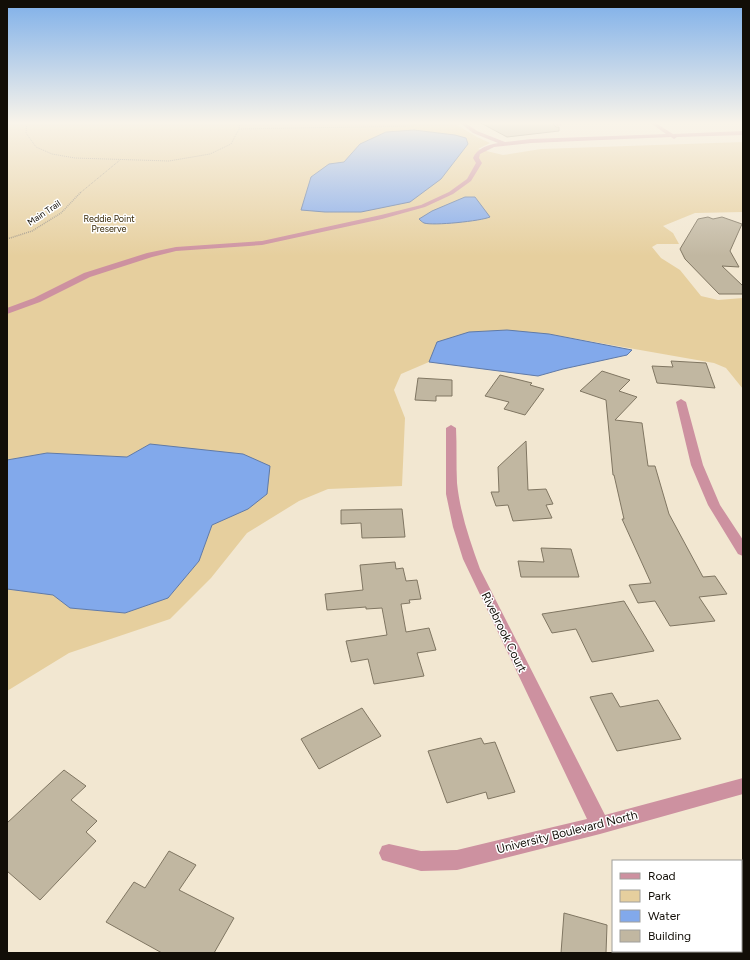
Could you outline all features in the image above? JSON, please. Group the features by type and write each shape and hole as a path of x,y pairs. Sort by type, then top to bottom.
{"street":[{"path":"7,311 36,300 87,275 150,255 176,249 262,243 382,217 423,206 451,193 469,180 478,167"},
{"path":"681,402 697,465 714,505 743,551"},
{"name":"Rivebrook Court","path":"451,428 451,484 464,546 473,569 600,825"},
{"name":"University Boulevard North","path":"389,853 421,861 457,860 600,825 743,786"}],"path":[{"name":"Main Trail","path":"7,239 32,231 61,212 82,191 112,167"}],"green space":[{"name":"Reddie Point Preserve","path":"7,167 743,167 743,212 695,213 663,226 673,233 679,244 657,244 652,247 661,258 680,270 701,296 718,300 743,298 743,389 726,368 714,363 549,334 438,342 429,362 401,374 394,390 405,418 402,486 328,489 299,501 247,533 211,578 170,619 69,653 7,691 7,589 53,595 70,608 125,613 168,598 199,561 212,525 248,509 150,444 127,457 47,453 7,460"}],"water":[{"path":"325,167 450,167 441,179 410,202 361,212 301,210 311,177"},
{"path":"465,197 475,197 490,217 485,219 437,224 424,223 419,219 432,211"},
{"path":"507,330 549,334 632,350 627,355 538,376 429,362 437,342 469,332"},
{"path":"150,444 243,454 270,466 267,494 248,509 212,525 199,561 168,598 125,613 70,608 53,595 7,589 7,460 47,453 127,457"}],"building":[{"path":"708,217 713,219 722,217 742,224 730,251 739,267 722,266 743,286 743,294 719,294 685,259 680,249 698,219"},
{"path":"671,361 706,363 715,388 657,383 652,366 673,367"},
{"path":"602,371 630,380 619,391 637,397 615,420 642,423 648,466 655,466 669,514 703,577 715,576 727,594 699,597 715,621 670,626 655,601 638,603 629,585 651,583 622,519 624,519 613,475 606,400 580,391"},
{"path":"500,375 532,383 530,385 544,389 525,415 504,409 509,402 485,396"},
{"path":"418,378 452,380 452,396 436,396 436,401 415,400"},
{"path":"526,441 528,490 546,489 553,504 546,505 552,518 513,521 508,505 496,506 491,492 499,492 498,467"},
{"path":"402,509 405,537 362,538 361,523 341,524 341,510"},
{"path":"541,548 571,549 579,577 521,577 518,561 544,562"},
{"path":"395,562 396,569 403,568 406,581 417,580 421,599 409,600 410,603 401,604 406,632 429,628 436,650 417,653 424,676 374,684 368,659 351,662 346,641 387,635 382,608 366,609 366,607 327,610 325,594 363,590 360,565"},
{"path":"624,601 654,651 592,662 576,629 552,633 542,614"},
{"path":"612,693 620,707 658,700 681,739 617,751 590,697"},
{"path":"362,708 381,736 319,769 301,739"},
{"path":"481,738 484,744 495,742 515,792 488,799 486,792 447,803 428,751"},
{"path":"64,770 86,786 71,800 97,821 86,832 96,841 40,900 7,871 7,823"},
{"path":"169,851 196,865 179,890 234,918 214,953 162,953 106,922 134,882 145,888"},
{"path":"564,913 607,925 606,953 561,953"}]}
